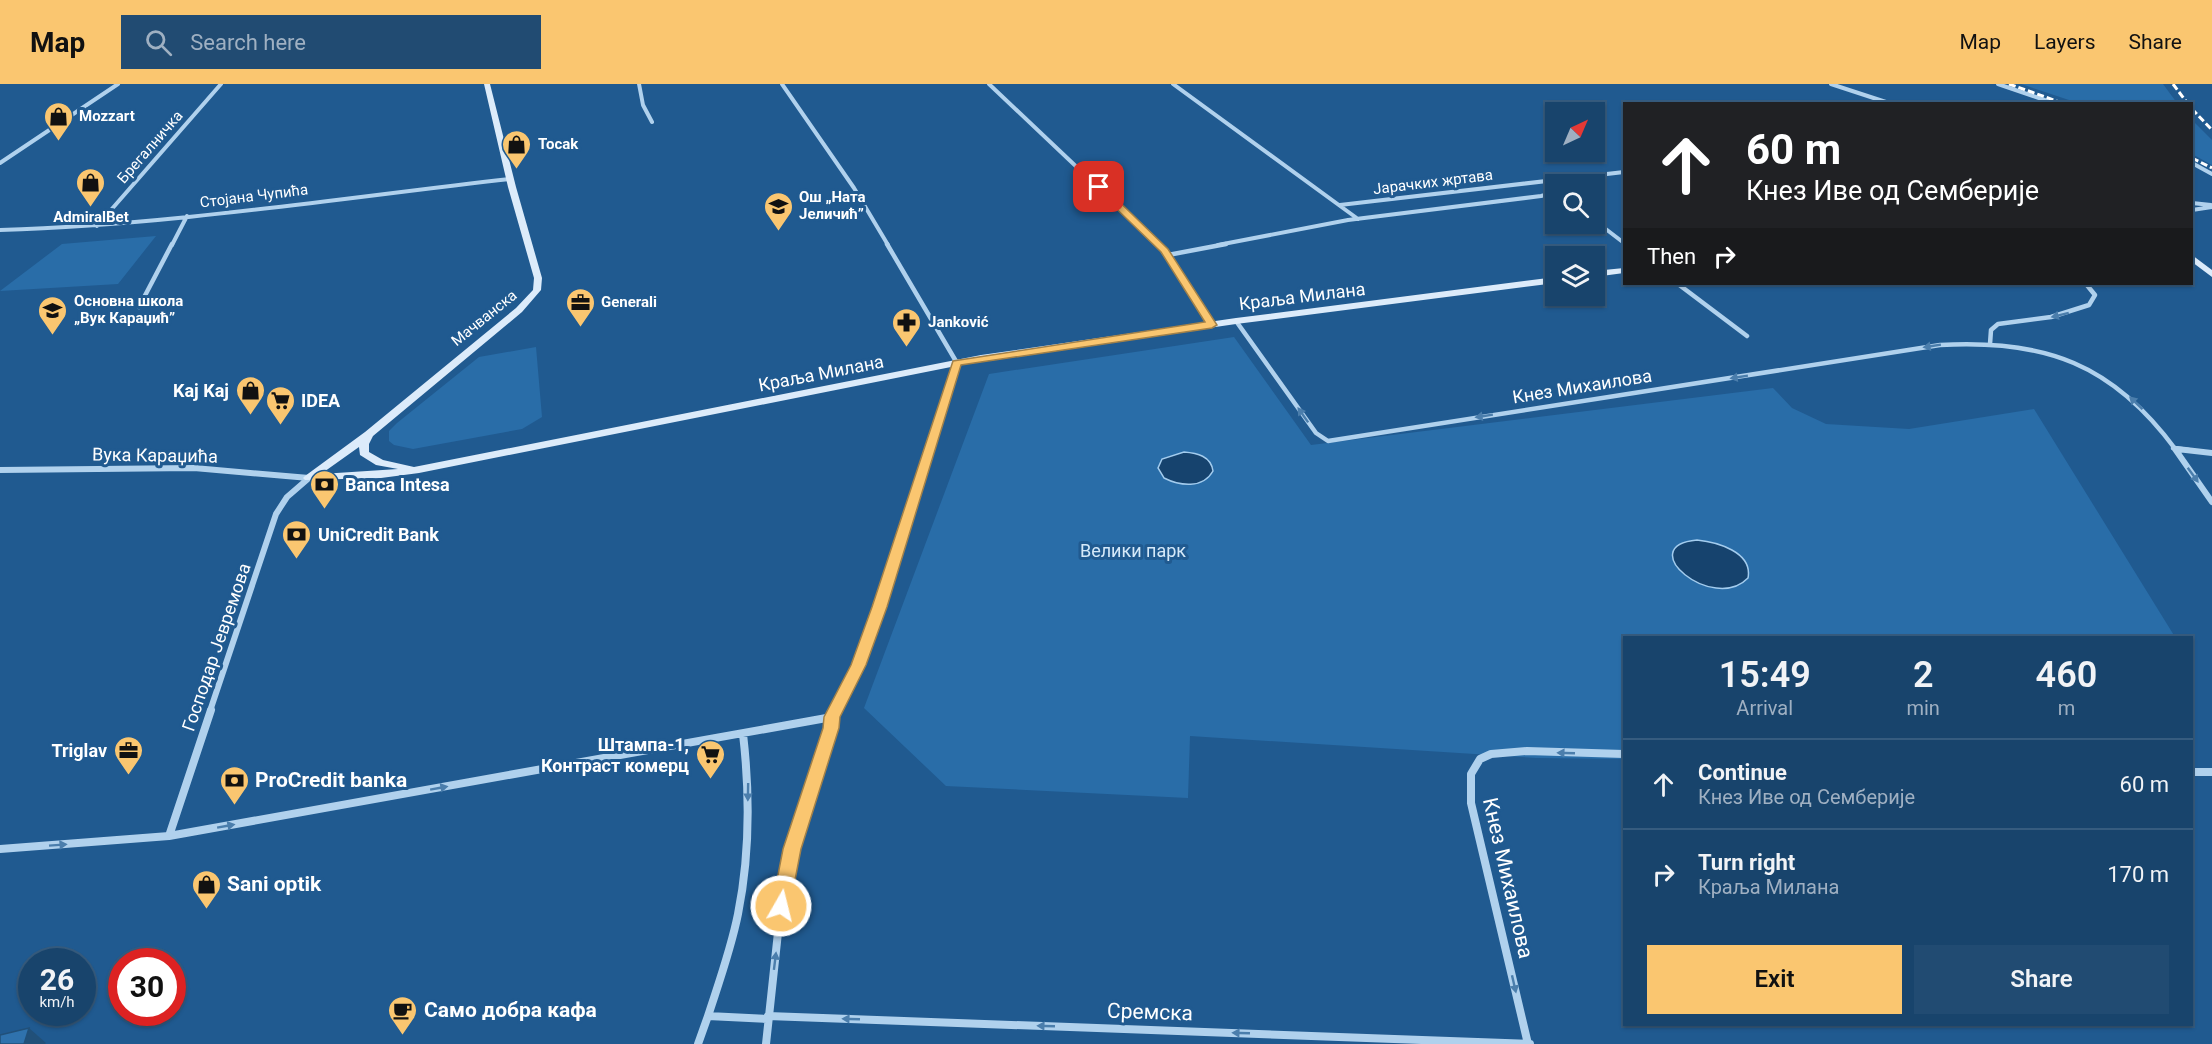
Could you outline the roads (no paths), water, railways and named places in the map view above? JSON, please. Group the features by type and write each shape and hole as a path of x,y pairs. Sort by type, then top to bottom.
{"main road":[{"name":"Мачванска","path":"309,477 369,434 519,310 537,290 538,278 510,179 487,84"},
{"path":"2193,259 2212,274"},
{"path":"1605,273 1623,270"},
{"name":"Краља Милана","path":"309,477 381,475 419,470 957,363 1236,321 1545,280"},
{"path":"369,434 364,444 364,453 381,463 419,470"}],"street":[{"path":"0,163 118,84"},
{"name":"Брегалничка","path":"96,226 221,84"},
{"path":"639,84 643,105 652,122"},
{"path":"766,1044 783,886 792,849 831,728 832,717 859,665 893,568 957,363 860,196 782,84"},
{"path":"989,84 1168,255 1212,325"},
{"path":"1173,84 1340,205"},
{"path":"1831,84 1886,102"},
{"path":"1998,84 2050,102"},
{"path":"2193,164 2212,174"},
{"name":"Јарачких жртава","path":"1605,174 1623,172"},
{"name":"Стојана Чупића","path":"0,230 96,226 510,179"},
{"name":"Јарачких жртава","path":"1340,205 1545,182"},
{"name":"Јарачких жртава","path":"1168,255 1358,219 1545,195"},
{"path":"2193,203 2212,206"},
{"name":"Јарачких жртава","path":"1340,205 1358,219"},
{"path":"2193,210 2212,206"},
{"path":"139,308 187,216"},
{"path":"1605,228 1623,242"},
{"path":"1679,285 1747,336"},
{"path":"1990,344 1991,330 1998,324 2051,317 2089,305 2095,295 2087,285"},
{"name":"Кнез Михаилова","path":"1236,321 1316,433 1328,441 1940,345 1990,344 2047,355 2103,378 2135,402 2173,448 2212,502"},
{"path":"2173,448 2212,453"},
{"name":"Вука Караџића","path":"0,470 155,468 273,472 309,477"},
{"name":"Господар Јевремова","path":"169,836 276,514 287,497 309,477"},
{"path":"0,849 169,836 832,717"},
{"path":"698,1044 732,940 747,855 748,773 743,734"},
{"name":"Кнез Михаилова","path":"1529,1044 1471,803 1470,774 1480,759 1497,753 1519,751 1623,754"},
{"path":"2193,772 2212,772"},
{"name":"Сремска","path":"708,1016 1529,1044"}],"railway":[{"path":"2009,84 2059,102"},
{"path":"2173,84 2186,102"},
{"path":"2193,110 2212,130"},
{"path":"2193,158 2212,168"}],"place":[{"name":"Mozzart","path":"58,142"},
{"name":"Tocak","path":"517,170"},
{"name":"AdmiralBet","path":"91,208"},
{"name":"Ош „Ната Јеличић”","path":"778,232"},
{"name":"Generali","path":"580,328"},
{"name":"Основна школа „Вук Караџић”","path":"53,336"},
{"name":"Janković","path":"907,348"},
{"name":"Kaj Kaj","path":"250,416"},
{"name":"IDEA","path":"280,426"},
{"name":"Banca Intesa","path":"324,510"},
{"name":"UniCredit Bank","path":"297,560"},
{"name":"Triglav","path":"128,776"},
{"name":"Штампа-1, Контраст комерц","path":"710,780"},
{"name":"ProCredit banka","path":"234,806"},
{"name":"Sani optik","path":"206,910"},
{"name":"Само добра кафа","path":"403,1036"}],"park label":[{"name":"Велики парк","path":"1133,550"}]}
